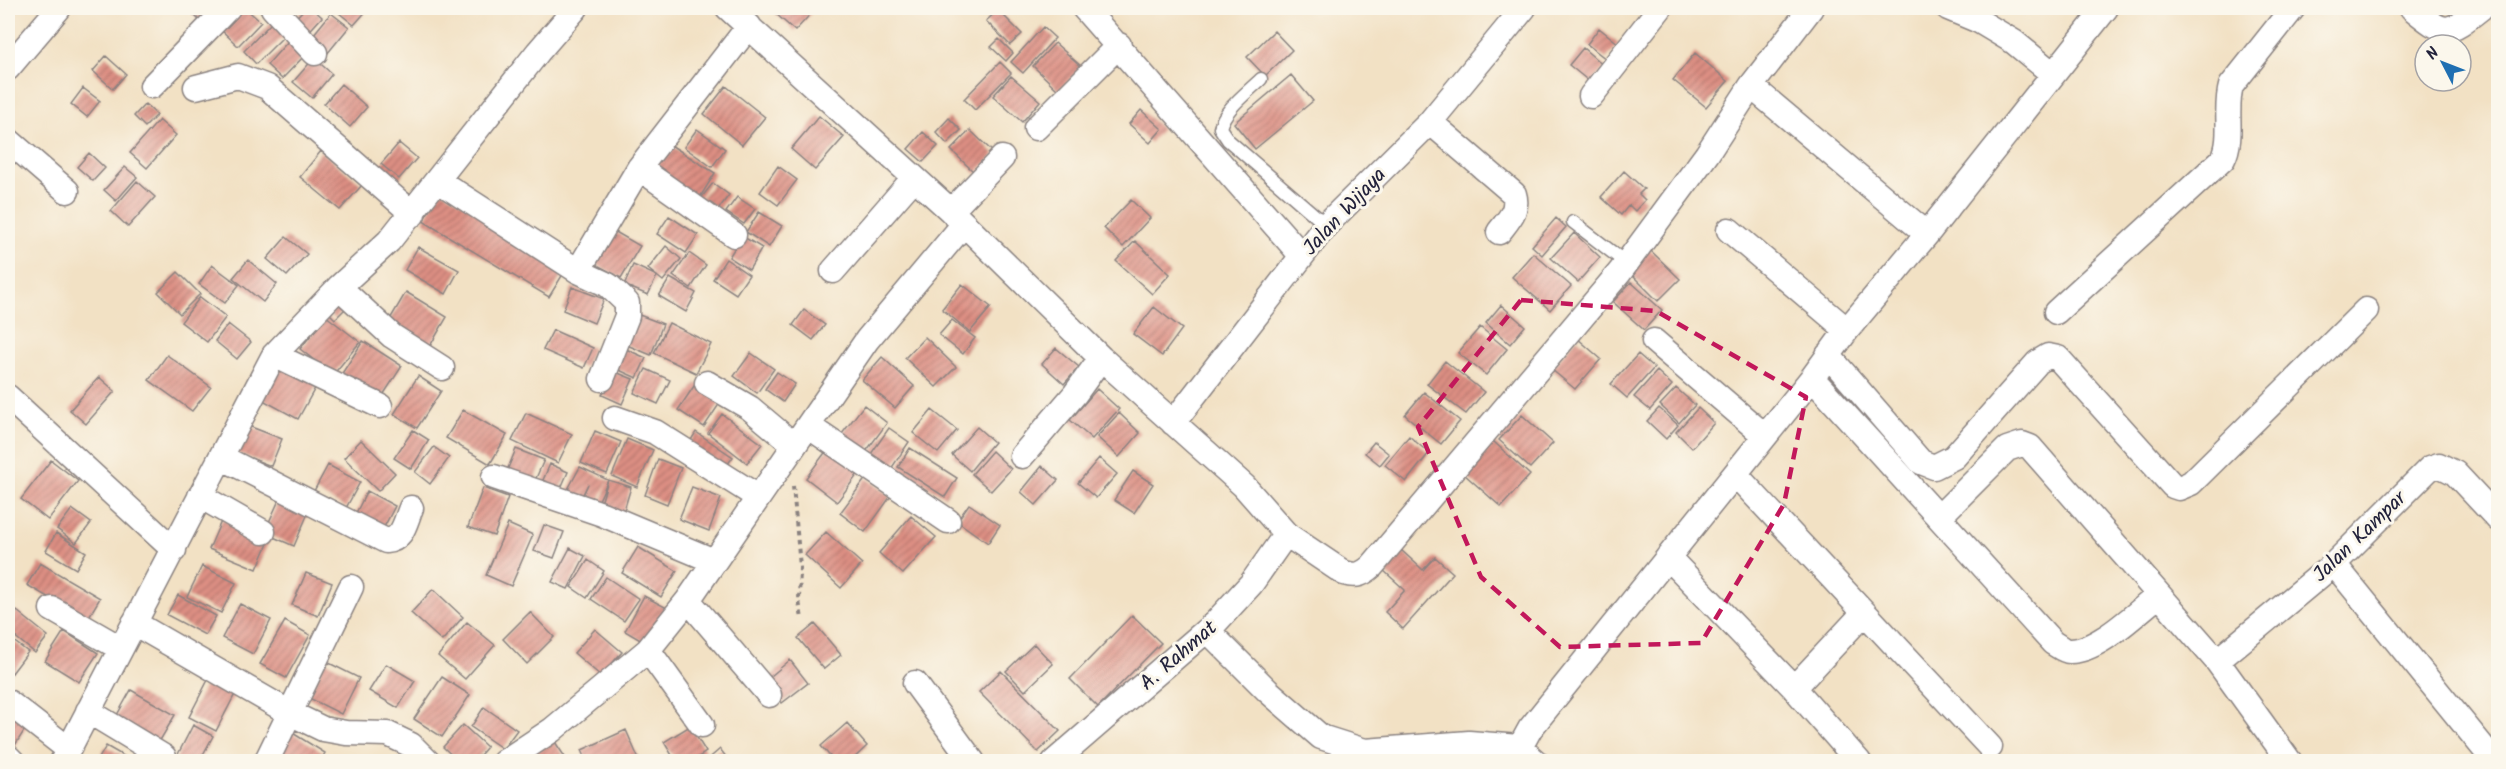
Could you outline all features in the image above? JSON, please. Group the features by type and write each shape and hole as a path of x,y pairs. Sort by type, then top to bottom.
{"street":[{"path":"8,68 59,8"},
{"path":"152,86 228,8"},
{"path":"8,702 65,755 274,355 339,287 389,242 538,52 576,8"},
{"path":"1084,8 1119,45 1302,256"},
{"name":"Jalan Wijaya","path":"1173,423 1326,225 1430,122 1524,8"},
{"path":"1591,96 1660,8"},
{"path":"578,271 639,168 742,15 958,218 1101,358 1244,486 1286,534 1344,573 1362,574 1380,557 1626,263 1707,154 1751,86 1811,8"},
{"path":"1948,8 1979,21 2014,42 2053,74"},
{"path":"1207,630 1268,691 1321,737 1365,751 1469,743 1522,757 1530,729 2106,8"},
{"path":"2056,312 2223,159 2228,143 2227,98 2230,86 2293,8"},
{"path":"2412,8 2435,27 2442,29 2457,27 2481,8"},
{"path":"279,10 315,53"},
{"path":"1036,128 1119,45"},
{"path":"196,87 238,76 267,87 412,214"},
{"path":"1751,86 1927,234"},
{"path":"1430,122 1514,194 1516,203 1514,213 1499,232"},
{"path":"8,140 67,192"},
{"path":"506,761 552,730 648,650 688,600 867,340 1002,158"},
{"path":"639,168 734,235"},
{"path":"833,271 914,178"},
{"path":"438,180 578,271 608,285 622,296 628,308 602,379"},
{"path":"1729,230 1847,330"},
{"path":"339,287 392,336 442,369"},
{"path":"1828,355 1921,462 1938,467 1954,457 2038,362 2048,356 2058,358 2173,486 2179,488 2191,483 2366,310"},
{"path":"1654,341 1765,436"},
{"path":"274,355 380,406"},
{"path":"1022,456 1075,394 1101,358"},
{"path":"1812,378 1940,516 2053,643 2067,651 2086,648 2100,642 2159,595"},
{"path":"707,383 750,408 795,444 948,521"},
{"path":"8,397 174,550"},
{"path":"615,418 655,432 758,497"},
{"path":"1940,516 2007,449 2022,444 2030,447 2217,661 2290,762"},
{"path":"221,457 386,541 394,540 399,536 411,508"},
{"name":"Jalan Kampar","path":"2217,661 2334,564 2430,468 2439,465 2455,473 2499,519"},
{"path":"1735,474 1990,747"},
{"path":"494,477 602,514 714,561"},
{"path":"200,496 263,532"},
{"name":"A. Rahmat","path":"1054,762 1207,630 1251,584 1286,534"},
{"path":"1668,557 1794,688 1859,762"},
{"path":"2334,564 2495,762"},
{"path":"266,762 351,587"},
{"path":"688,600 769,695"},
{"path":"52,609 120,648"},
{"path":"1794,688 1864,613"},
{"path":"134,622 290,713 323,729 346,733 388,734 411,745 428,762"},
{"path":"648,650 702,724"},
{"path":"915,683 973,762"},
{"path":"88,711 164,757"},
{"path":"8,757 13,762"}],"lane":[{"path":"1261,80 1230,110 1220,128 1228,140 1326,225"},
{"path":"1572,222 1626,263"}],"path":[{"path":"795,444 799,601 802,619"}],"highlighted area":[{"path":"1521,300 1656,311 1806,397 1784,504 1701,643 1560,647 1481,577 1418,427"}],"building":[{"path":"214,8 201,22 189,10"},
{"path":"233,8 245,8 261,22 238,46 216,25"},
{"path":"305,8 312,8 322,17 305,36 291,23"},
{"path":"333,8 369,8 354,25"},
{"path":"779,8 816,8 795,31 774,12"},
{"path":"998,10 1022,34 1010,45 986,21"},
{"path":"331,13 349,27 327,54 309,40"},
{"path":"272,22 285,35 256,64 244,51"},
{"path":"1043,27 1055,38 1023,73 1011,62"},
{"path":"1599,28 1619,44 1606,59 1587,44"},
{"path":"1274,31 1292,50 1265,76 1247,57"},
{"path":"290,39 306,54 282,79 267,65"},
{"path":"999,39 1013,53 1006,61 991,47"},
{"path":"1055,43 1082,67 1059,91 1033,66"},
{"path":"1583,48 1605,67 1591,83 1569,65"},
{"path":"1695,53 1728,81 1706,107 1673,80"},
{"path":"106,56 126,74 113,89 93,71"},
{"path":"314,58 332,74 312,98 293,82"},
{"path":"1000,62 1011,73 975,110 964,99"},
{"path":"1291,75 1313,101 1255,149 1234,123"},
{"path":"1011,76 1040,101 1022,122 993,96"},
{"path":"341,84 367,107 350,127 324,104"},
{"path":"726,86 765,117 742,145 704,114"},
{"path":"83,88 100,101 87,117 71,104"},
{"path":"145,104 157,115 145,127 134,116"},
{"path":"1141,110 1162,129 1150,143 1129,124"},
{"path":"819,116 844,137 815,170 791,149"},
{"path":"949,118 961,130 947,144 936,132"},
{"path":"159,120 176,135 147,168 130,153"},
{"path":"697,129 725,149 712,167 684,147"},
{"path":"970,130 995,154 976,174 951,150"},
{"path":"923,132 938,146 923,162 908,149"},
{"path":"399,143 417,158 399,179 381,164"},
{"path":"669,144 715,173 697,202 651,173"},
{"path":"321,151 362,185 340,210 300,177"},
{"path":"89,153 105,168 93,181 77,167"},
{"path":"778,166 797,180 778,205 760,192"},
{"path":"125,167 137,177 116,201 104,190"},
{"path":"1624,171 1644,189 1639,194 1645,200 1635,211 1629,205 1621,215 1601,197"},
{"path":"137,181 155,197 128,227 111,211"},
{"path":"713,183 729,195 718,210 701,198"},
{"path":"441,190 568,266 549,297 423,221"},
{"path":"737,197 755,209 744,224 726,212"},
{"path":"1131,200 1150,218 1123,247 1104,228"},
{"path":"759,212 782,226 769,247 746,232"},
{"path":"669,216 698,235 686,253 657,234"},
{"path":"1556,218 1566,227 1542,255 1532,246"},
{"path":"607,227 640,246 621,278 588,260"},
{"path":"1574,233 1600,257 1578,282 1551,258"},
{"path":"742,236 762,248 749,270 729,257"},
{"path":"286,237 307,254 287,276 267,259"},
{"path":"1135,241 1170,274 1152,294 1116,261"},
{"path":"666,246 681,259 663,281 648,269"},
{"path":"418,247 459,270 446,294 405,270"},
{"path":"1649,249 1680,279 1658,301 1628,271"},
{"path":"689,253 706,265 691,288 673,276"},
{"path":"1533,253 1571,286 1550,310 1512,277"},
{"path":"726,259 749,275 736,294 713,279"},
{"path":"248,260 277,284 263,302 233,278"},
{"path":"212,265 239,285 225,303 199,284"},
{"path":"633,265 657,276 648,295 624,285"},
{"path":"178,272 200,294 180,314 158,292"},
{"path":"670,278 696,293 686,312 659,296"},
{"path":"1631,282 1662,310 1644,330 1613,302"},
{"path":"962,284 991,307 970,332 942,309"},
{"path":"572,287 604,299 594,323 563,310"},
{"path":"337,291 350,304 335,319 322,306"},
{"path":"406,292 447,317 430,346 389,321"},
{"path":"200,297 226,317 207,342 181,322"},
{"path":"1501,305 1525,326 1510,344 1486,323"},
{"path":"1154,307 1182,329 1162,356 1133,334"},
{"path":"804,310 825,325 813,340 793,325"},
{"path":"634,313 663,324 651,355 622,343"},
{"path":"326,316 360,342 333,375 300,349"},
{"path":"952,320 975,338 963,354 939,335"},
{"path":"669,323 711,344 696,373 654,353"},
{"path":"228,324 251,342 237,359 215,341"},
{"path":"1480,327 1507,349 1486,375 1458,353"},
{"path":"553,330 593,348 584,368 543,350"},
{"path":"925,337 956,367 936,387 905,358"},
{"path":"1577,338 1601,359 1575,389 1551,369"},
{"path":"363,341 402,366 378,403 339,378"},
{"path":"619,346 646,358 637,378 610,366"},
{"path":"1056,348 1079,367 1064,384 1042,364"},
{"path":"751,353 774,369 757,393 734,376"},
{"path":"1638,354 1654,368 1627,398 1611,384"},
{"path":"167,355 211,387 192,411 149,380"},
{"path":"882,357 914,386 895,408 862,380"},
{"path":"282,359 320,379 298,419 261,399"},
{"path":"1445,361 1484,392 1466,414 1427,384"},
{"path":"646,369 670,380 658,404 634,393"},
{"path":"613,371 633,379 622,404 602,395"},
{"path":"1657,371 1672,385 1650,410 1634,397"},
{"path":"777,372 795,384 783,402 765,389"},
{"path":"418,376 441,391 417,428 394,414"},
{"path":"99,377 115,391 86,424 70,410"},
{"path":"696,383 722,400 704,427 678,410"},
{"path":"1676,388 1695,405 1679,423 1660,405"},
{"path":"1097,389 1119,409 1092,439 1070,420"},
{"path":"1424,392 1460,421 1441,444 1405,415"},
{"path":"864,405 887,423 862,457 838,439"},
{"path":"1659,408 1678,425 1666,439 1647,421"},
{"path":"1698,408 1714,423 1692,448 1676,432"},
{"path":"463,410 507,435 490,464 446,438"},
{"path":"932,410 957,430 938,453 913,433"},
{"path":"526,413 572,434 558,463 512,441"},
{"path":"1119,413 1140,433 1119,457 1097,437"},
{"path":"722,414 762,444 747,463 708,433"},
{"path":"1522,415 1553,443 1530,468 1499,440"},
{"path":"246,425 282,439 271,466 235,452"},
{"path":"977,427 994,442 970,471 952,455"},
{"path":"889,428 909,442 887,475 866,461"},
{"path":"413,430 429,440 411,469 394,458"},
{"path":"595,431 621,442 607,474 581,463"},
{"path":"696,432 733,457 722,472 686,448"},
{"path":"1409,436 1429,453 1406,482 1385,465"},
{"path":"627,439 653,450 637,487 612,476"},
{"path":"361,440 395,473 378,491 344,458"},
{"path":"1493,441 1530,475 1501,507 1464,474"},
{"path":"1374,442 1389,454 1380,465 1365,453"},
{"path":"830,446 861,470 837,502 806,478"},
{"path":"434,447 449,458 430,484 415,472"},
{"path":"910,448 957,478 945,497 898,467"},
{"path":"516,449 544,460 533,485 506,473"},
{"path":"992,451 1011,469 991,491 972,474"},
{"path":"1099,458 1117,474 1096,498 1078,483"},
{"path":"658,459 681,468 667,504 645,495"},
{"path":"51,460 78,481 48,520 21,499"},
{"path":"550,464 568,472 558,495 540,487"},
{"path":"328,465 360,482 346,508 314,491"},
{"path":"1042,466 1058,480 1036,505 1021,492"},
{"path":"580,467 608,480 595,509 580,502 588,484 580,500 566,493"},
{"path":"1133,471 1153,484 1134,513 1114,500"},
{"path":"866,478 891,496 865,532 840,513"},
{"path":"608,480 631,487 622,517 599,510"},
{"path":"692,487 721,498 709,531 679,519"},
{"path":"483,488 508,497 494,536 468,527"},
{"path":"367,491 395,506 383,529 355,515"},
{"path":"280,498 309,511 294,546 264,533"},
{"path":"969,504 1000,525 988,543 957,521"},
{"path":"72,509 91,523 76,543 57,529"},
{"path":"911,516 936,537 903,574 879,553"},
{"path":"222,519 270,539 257,569 209,549"},
{"path":"508,524 533,535 511,586 486,575"},
{"path":"544,525 564,532 554,558 534,551"},
{"path":"826,532 862,564 841,588 805,555"},
{"path":"56,533 86,552 76,569 46,551"},
{"path":"638,547 677,571 661,597 622,573"},
{"path":"570,548 585,556 568,589 552,582"},
{"path":"1401,550 1423,570 1435,557 1453,573 1403,629 1385,612 1405,590 1383,570"},
{"path":"588,560 604,571 587,598 571,587"},
{"path":"40,563 100,598 87,620 27,585"},
{"path":"202,566 236,583 221,613 187,597"},
{"path":"306,573 332,583 318,616 292,605"},
{"path":"606,577 639,599 624,621 591,599"},
{"path":"433,589 463,617 442,641 411,613"},
{"path":"178,595 216,616 205,635 167,615"},
{"path":"644,596 667,608 647,644 625,631"},
{"path":"240,604 271,620 253,654 222,638"},
{"path":"17,611 48,636 35,653 8,631 8,624"},
{"path":"530,612 554,637 527,664 503,639"},
{"path":"1132,615 1161,643 1098,707 1070,679"},
{"path":"285,621 310,635 286,678 260,664"},
{"path":"467,622 495,645 465,679 438,656"},
{"path":"815,624 841,655 824,669 798,638"},
{"path":"595,629 622,652 601,676 574,653"},
{"path":"64,631 98,653 79,682 45,661"},
{"path":"8,637 28,652 12,673 8,669"},
{"path":"1034,644 1053,664 1025,691 1006,671"},
{"path":"790,660 808,683 782,703 765,681"},
{"path":"325,661 359,678 341,714 307,697"},
{"path":"386,664 415,681 398,708 369,691"},
{"path":"1001,671 1060,731 1038,752 979,692"},
{"path":"442,677 470,695 442,737 414,719"},
{"path":"209,678 236,692 216,731 189,717"},
{"path":"131,690 175,715 155,749 112,724"},
{"path":"8,705 31,720 12,750 8,747"},
{"path":"484,707 517,730 503,749 471,727"},
{"path":"847,723 867,746 850,762 835,762 821,746"},
{"path":"193,725 213,736 199,762 174,762"},
{"path":"463,725 487,747 474,762 459,762 443,747"},
{"path":"690,726 706,752 691,762 676,762 664,742"},
{"path":"626,730 640,762 587,762 582,750"},
{"path":"291,732 325,753 320,762 273,762"},
{"path":"553,739 567,760 564,762 524,762"},
{"path":"106,746 134,762 97,762"},
{"path":"720,749 730,762 705,762"}]}
